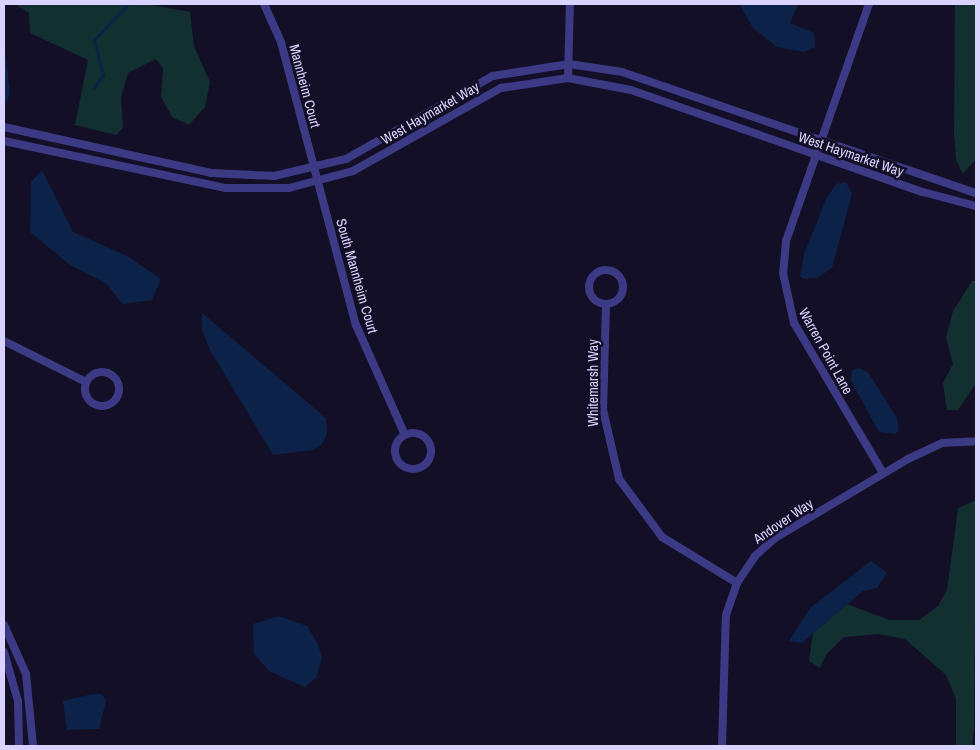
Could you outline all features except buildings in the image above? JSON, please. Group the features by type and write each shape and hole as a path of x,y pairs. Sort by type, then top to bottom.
{"street":[{"name":"Mannheim Court","path":"264,4 281,42 316,176"},
{"path":"568,78 570,4"},
{"name":"Warren Point Lane","path":"869,4 786,240 784,289 798,330 884,473"},
{"name":"West Haymarket Way","path":"4,128 97,146 225,175 316,176 376,144 476,83 526,68 569,64 622,72 821,142 976,193"},
{"name":"West Haymarket Way","path":"4,141 244,190 316,176 371,162 482,96 522,83 568,78 631,90 816,156 976,206"},
{"path":"94,158 97,146"},
{"name":"South Mannheim Court","path":"316,176 356,326 405,435"},
{"path":"606,270 617,274 623,290 617,300 606,304 596,301 589,288 595,274 606,270"},
{"name":"Whitemarsh Way","path":"606,304 603,410 619,479 662,537 737,583"},
{"path":"4,341 86,382"},
{"path":"93,374 110,374 117,380 117,398 110,404 93,404 86,398 86,382 93,374"},
{"path":"417,434 429,444 430,456 418,468 407,468 396,457 395,447 405,435 417,434"},
{"name":"Andover Way","path":"722,746 724,629 737,583 755,556 776,538 884,473 943,443 976,441"},
{"path":"4,625 26,674 33,746"},
{"path":"4,652 18,701 20,746"}],"green space":[{"path":"15,4 147,4 190,12 194,46 210,82 205,107 189,125 172,117 161,97 163,68 156,59 128,73 121,97 123,128 116,135 75,125 88,60 30,33 29,13"},
{"path":"955,4 976,4 976,159 963,174 956,160 954,134"},
{"path":"972,281 976,281 976,383 958,410 947,410 943,383 953,364 946,338 953,311"},
{"path":"976,500 974,727 972,746 956,746 956,699 946,675 905,639 878,634 844,637 826,655 820,668 809,661 813,633 847,604 889,620 919,620 938,606 947,590 958,508"}],"water":[{"path":"739,4 798,4 790,23 814,33 815,47 804,52 777,47 753,28"},
{"path":"4,41 10,94 4,106"},
{"path":"42,170 73,232 127,256 161,279 152,300 122,304 107,284 70,265 30,232 31,182"},
{"path":"846,182 852,194 832,268 817,278 804,279 800,276 804,254 826,199 836,184"},
{"path":"202,313 326,418 327,434 322,444 313,450 273,455 210,350 202,330"},
{"path":"858,368 868,372 897,418 899,431 895,434 879,432 851,381 852,371"},
{"path":"871,561 887,573 877,588 863,591 802,643 789,641 810,608"},
{"path":"279,616 307,626 318,644 322,658 316,678 305,687 269,671 254,654 253,624"},
{"path":"93,694 102,694 106,701 99,729 67,730 63,701"}],"waterway":[{"path":"94,88 103,75 94,40 128,4"}]}
